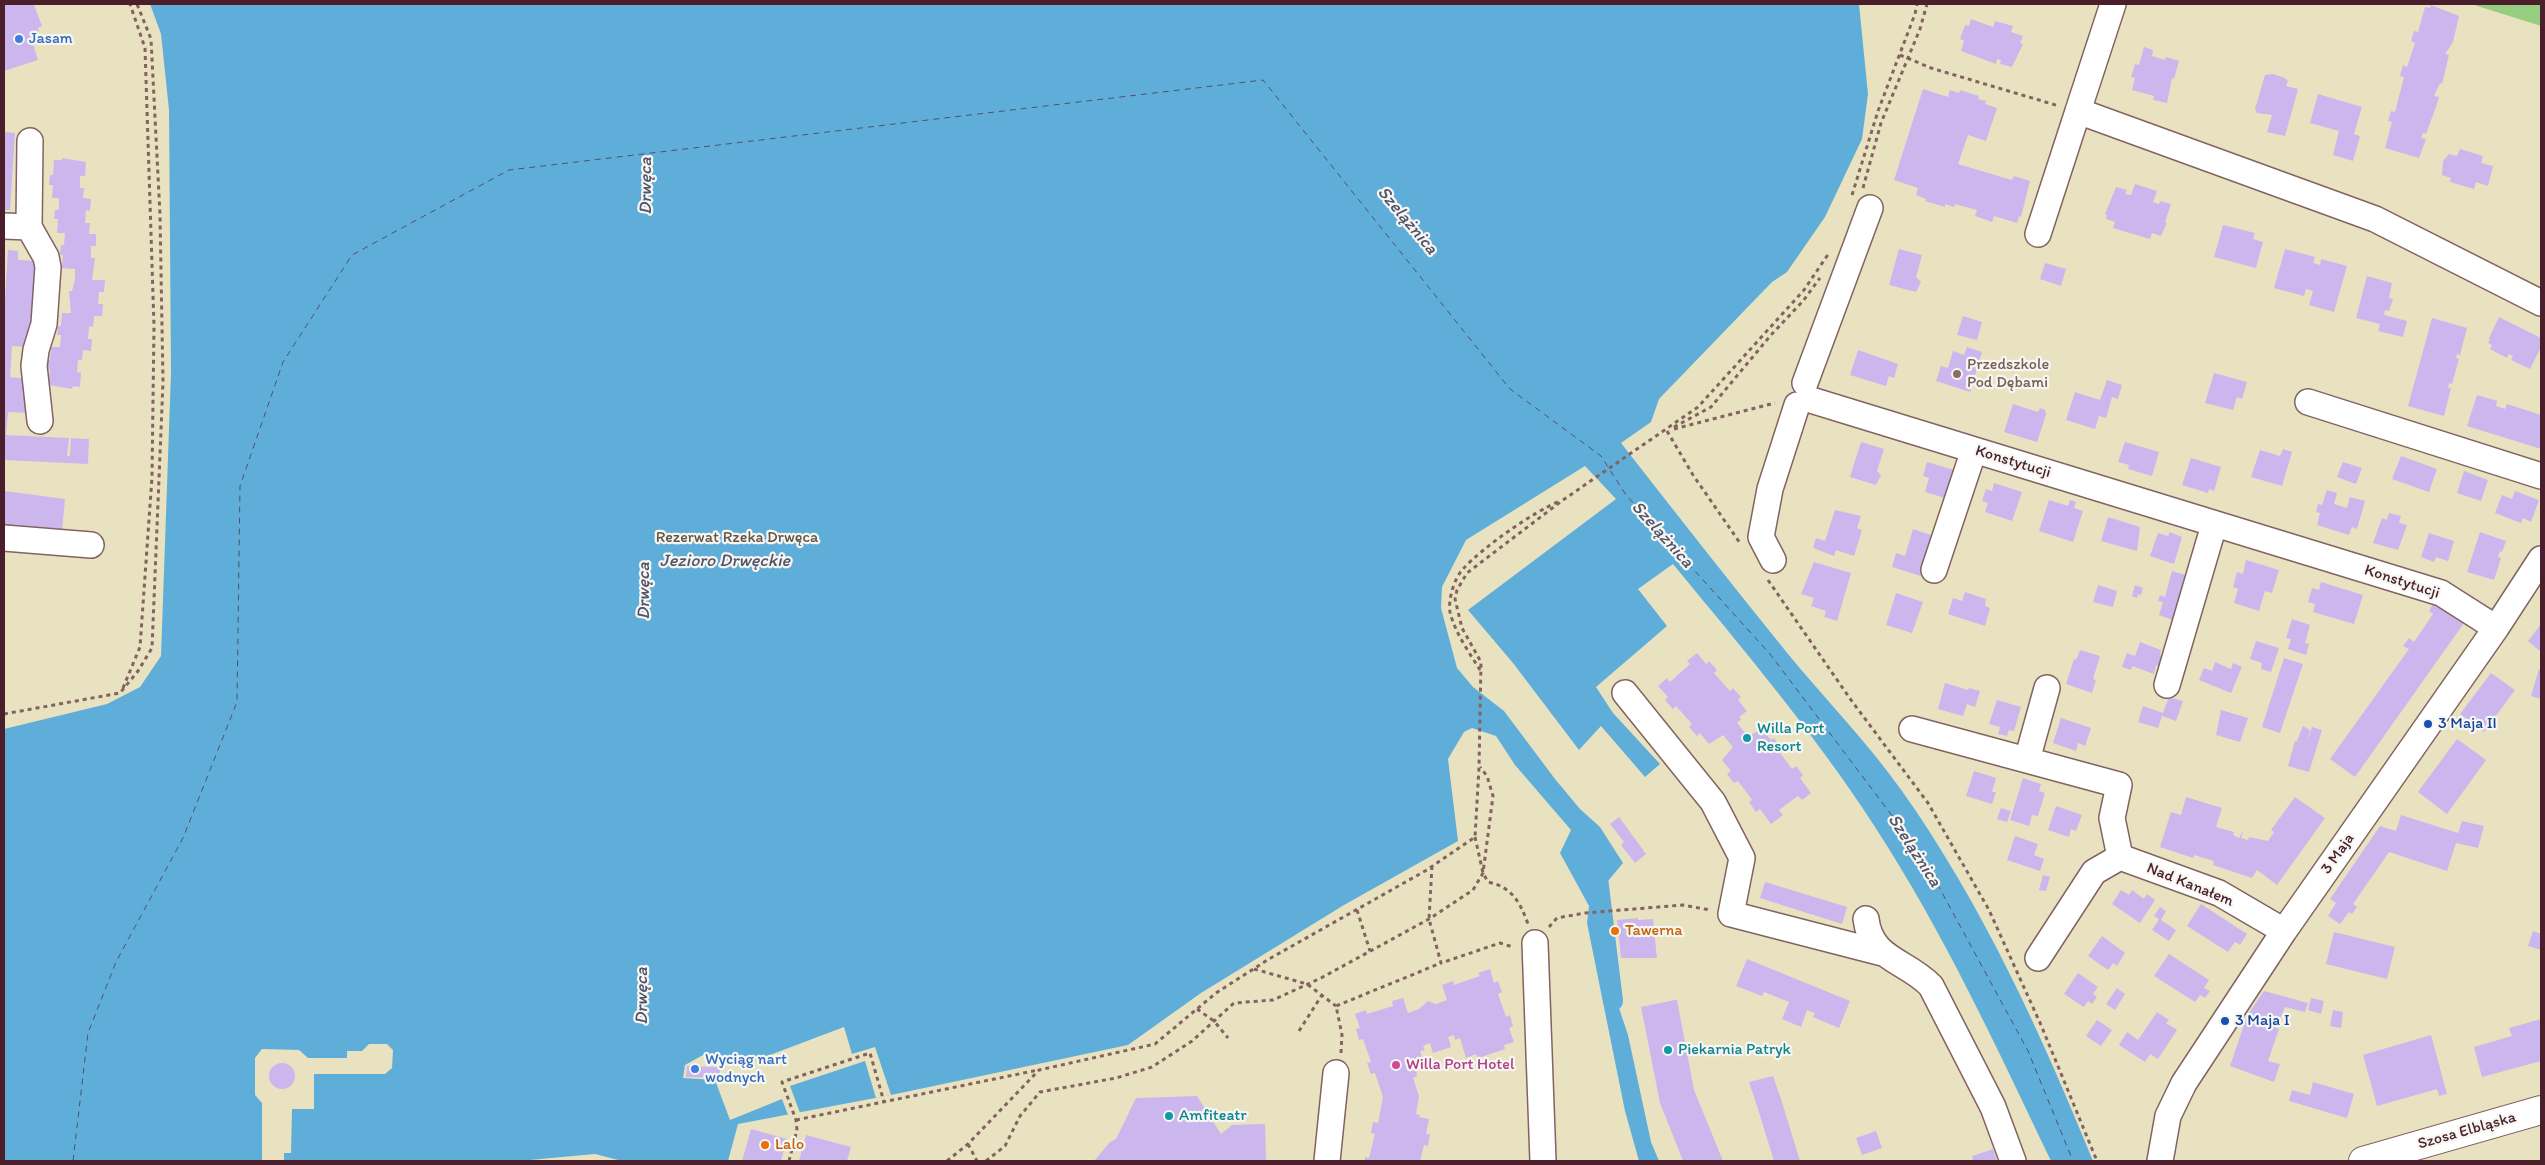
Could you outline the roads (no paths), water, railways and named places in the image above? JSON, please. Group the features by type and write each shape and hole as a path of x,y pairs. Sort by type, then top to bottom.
{"main road":[{"name":"Szosa Elbląska","path":"2363,1161 2541,1110"}],"street":[{"path":"2038,234 2113,4"},
{"path":"2078,111 2376,219 2541,303"},
{"path":"30,142 28,227 46,257 48,267 44,324 36,350 34,366 40,421"},
{"path":"1769,567 1761,537 1770,489 1804,396 1860,201"},
{"path":"4,226 28,227"},
{"name":"Konstytucji","path":"1804,396 2214,525 2442,593 2496,628"},
{"path":"2308,402 2541,476"},
{"path":"1934,570 1974,450"},
{"path":"2167,685 2214,525"},
{"path":"4,538 90,545"},
{"name":"3 Maja","path":"2160,1161 2168,1116 2175,1100 2284,931 2496,628 2541,559"},
{"path":"2027,760 2047,688"},
{"path":"1626,694 1713,802 1742,858 1731,914 1882,953 1920,974 1931,986 1993,1107 2013,1161"},
{"path":"1912,729 2119,785 2112,818 2120,857 2094,872 2038,958"},
{"name":"Nad Kanałem","path":"2120,857 2219,894 2284,931"},
{"path":"1866,919 1867,931 1882,953"},
{"path":"1526,945 1543,1161"},
{"path":"1327,1161 1336,1073"}],"water":[{"name":"Jezioro Drwęckie","path":"150,4 1859,4 1868,94 1862,139 1825,217 1787,272 1772,282 1659,399 1651,422 1621,443 1788,654 1875,756 1902,791 1931,834 1958,878 2008,970 2031,1017 2093,1161 2051,1161 1947,949 1875,827 1803,726 1752,660 1673,564 1638,589 1667,626 1596,687 1613,713 1660,764 1645,777 1601,726 1579,750 1513,663 1468,610 1616,499 1585,466 1466,540 1442,587 1441,608 1457,668 1473,687 1504,711 1555,779 1580,809 1600,827 1623,863 1608,881 1607,902 1597,905 1605,966 1628,1035 1651,1142 1659,1161 1639,1161 1625,1111 1587,923 1589,906 1560,853 1571,830 1515,765 1496,736 1472,728 1464,732 1448,759 1458,841 1344,905 1201,993 1128,1045 891,1095 738,1124 728,1161 622,1161 595,1154 519,1161 4,1161 4,729 107,704 140,687 161,656 171,372 169,110 161,34"}],"waterway":[{"path":"1598,878 1613,1001"}],"place":[{"name":"Jasam","path":"19,39"},
{"name":"Przedszkole Pod Dębami","path":"1957,374"},
{"name":"3 Maja II","path":"2428,724"},
{"name":"Willa Port Resort","path":"1747,738"},
{"name":"Tawerna","path":"1615,931"},
{"name":"3 Maja I","path":"2225,1021"},
{"name":"Piekarnia Patryk","path":"1668,1050"},
{"name":"Willa Port Hotel","path":"1396,1065"},
{"name":"Wyciąg nart wodnych","path":"695,1069"},
{"name":"Amfiteatr","path":"1169,1116"},
{"name":"Lalo","path":"765,1145"}],"water label":[{"name":"Drwęca","path":"646,186"},
{"name":"Szelążnica","path":"1407,221"},
{"name":"Szelążnica","path":"1662,535"},
{"name":"Drwęca","path":"644,591"},
{"name":"Szelążnica","path":"1914,851"},
{"name":"Drwęca","path":"642,996"}],"park label":[{"name":"Rezerwat Rzeka Drwęca","path":"737,538"}]}
